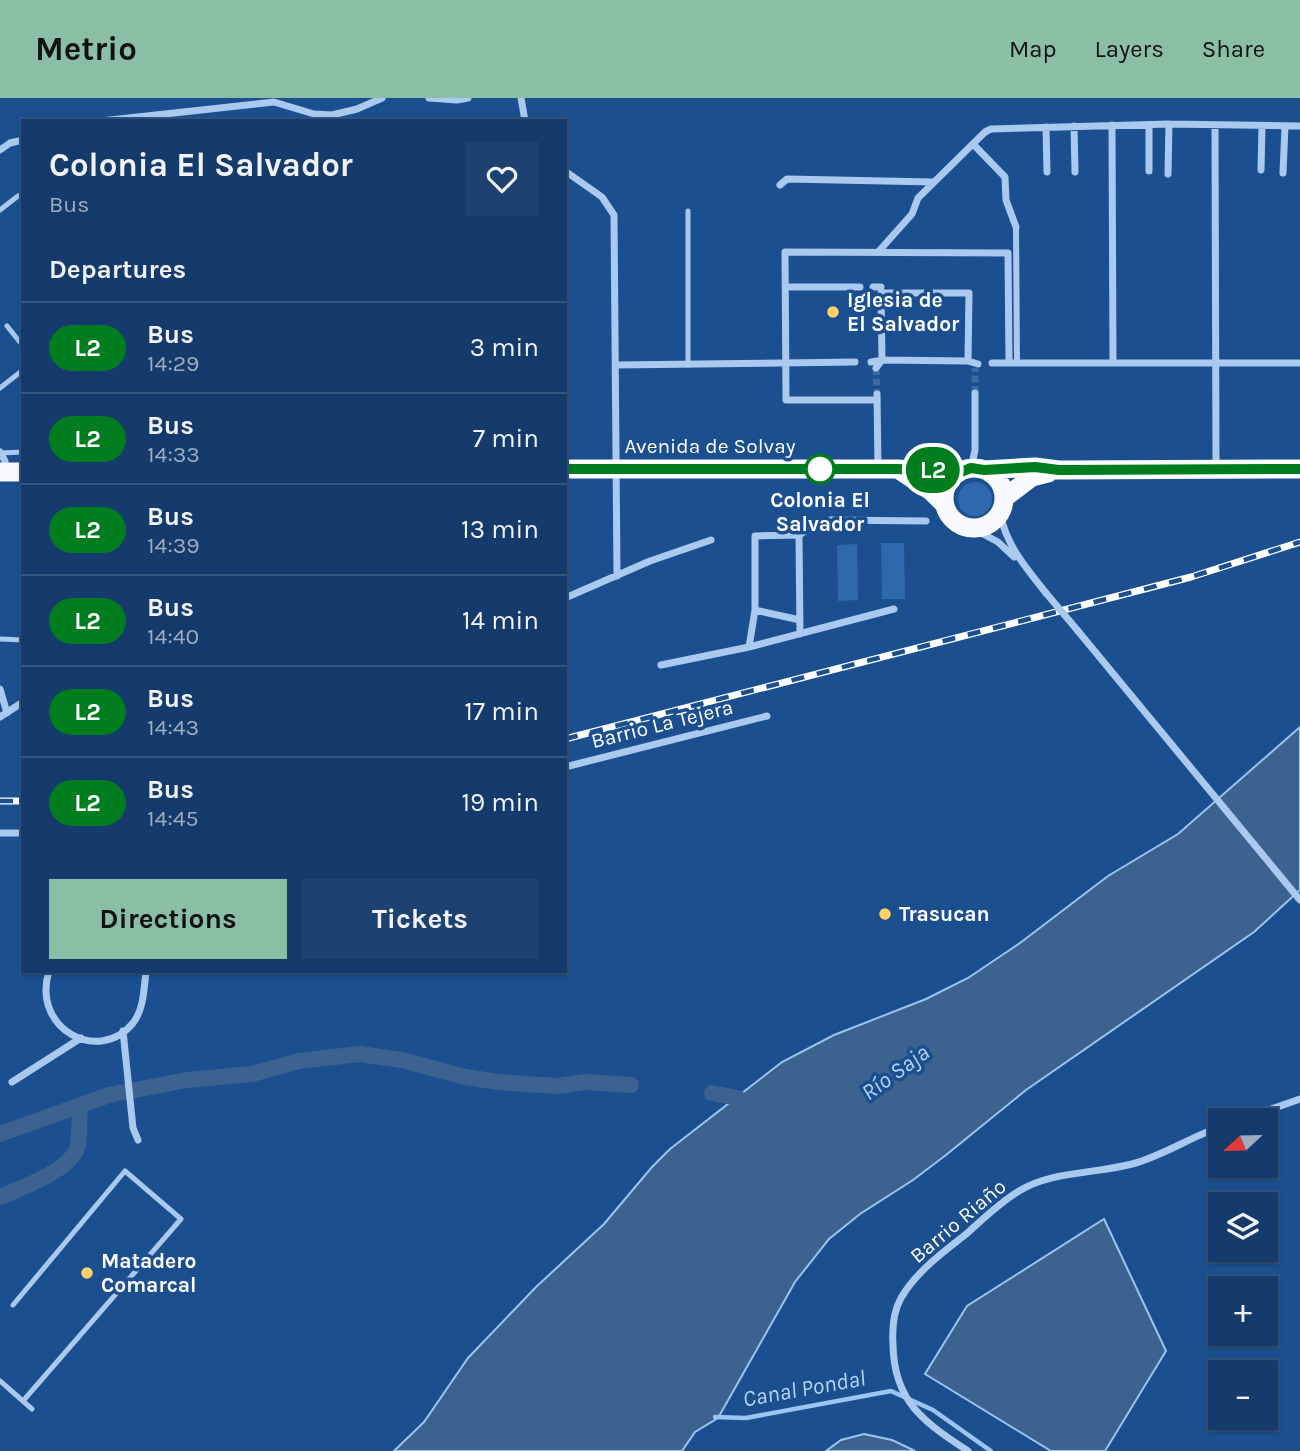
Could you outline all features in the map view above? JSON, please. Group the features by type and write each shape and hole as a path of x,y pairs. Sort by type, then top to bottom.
{"highway":[{"name":"Avenida de Solvay","path":"567,469 1300,469"},
{"path":"888,469 931,491 944,504 954,521 972,528 990,523 1002,506 996,478 971,470 947,486 944,504"},
{"name":"Avenida de Solvay","path":"1002,506 1032,477 1059,470"}],"street":[{"path":"119,119 274,102 314,114 332,115 382,98"},
{"path":"429,98 468,98"},
{"path":"521,98 525,119"},
{"path":"1168,174 1169,124"},
{"path":"879,254 912,214 918,198 933,182 985,132 998,128 1169,124 1300,126"},
{"path":"1112,125 1113,363"},
{"path":"1149,125 1149,171"},
{"path":"1215,125 1216,468"},
{"path":"1074,126 1075,172"},
{"path":"1261,170 1262,126"},
{"path":"1283,173 1285,126"},
{"path":"1046,127 1047,173"},
{"path":"0,150 10,143 21,140"},
{"path":"974,145 1005,177 1006,200 1016,227 1013,363"},
{"path":"567,172 602,197 614,215 617,576"},
{"path":"780,185 787,179 933,182"},
{"path":"888,469 876,397 786,401 785,252 1008,253 1013,363"},
{"path":"785,287 860,287"},
{"path":"874,365 882,360 974,364 969,293 879,288 882,360"},
{"path":"615,365 855,362"},
{"path":"992,363 1300,363"},
{"path":"971,470 975,450 975,393"},
{"path":"1002,506 1009,542 1023,564 1300,901"},
{"path":"749,647 755,610 755,536 799,536 815,524 830,520 926,521"},
{"path":"972,528 998,542 1023,564"},
{"path":"799,536 800,634"},
{"path":"567,597 650,561 711,540"},
{"path":"661,665 749,647 894,609"},
{"path":"755,610 800,620"},
{"path":"0,689 4,715 21,703"},
{"name":"Barrio La Tejera","path":"567,766 767,716"},
{"path":"0,833 21,834"},
{"path":"48,973 45,994 54,1021 65,1032 90,1041 103,1040 123,1031 132,1023 142,1001 146,973"},
{"path":"123,1031 133,1129 138,1140"},
{"path":"12,1082 81,1038"},
{"path":"1276,1108 1300,1100"},
{"name":"Barrio Riaño","path":"968,1451 927,1424 911,1406 893,1368 892,1325 900,1299 925,1267 1018,1191 1058,1177 1134,1164 1208,1131"}],"lane":[{"path":"0,210 21,195"},
{"path":"688,211 688,365"},
{"path":"7,326 21,344"},
{"path":"0,388 21,372"},
{"path":"6,464 21,453"},
{"path":"0,639 21,640"},
{"path":"13,1305 125,1171 181,1219 23,1401"},
{"path":"0,1381 32,1409"}],"shaded area":[{"path":"975,482 987,487 992,499 987,511 975,516 963,511 958,499 963,487"},
{"path":"881,543 904,543 905,599 882,599"},
{"path":"857,544 858,600 838,601 837,545"}],"water":[{"name":"Río Saja","path":"1300,727 1300,890 1254,932 1026,1090 913,1180 860,1214 829,1239 795,1282 718,1418 695,1432 682,1451 394,1451 424,1422 468,1358 536,1287 604,1224 670,1149 782,1062 834,1035 926,999 968,978 1020,943 1108,876 1178,834"},
{"path":"1104,1219 1166,1351 1105,1451 1051,1451 925,1374 967,1306"},
{"path":"864,1434 892,1440 915,1451 826,1451 841,1440"}],"waterway":[{"path":"0,1134 109,1095 187,1080 252,1074 299,1061 360,1054 402,1060 465,1077 498,1082 557,1086 586,1082 631,1085"},
{"path":"712,1093 738,1098"},
{"path":"0,1197 45,1177 74,1154 79,1140 80,1105"},
{"name":"Canal Pondal","path":"715,1417 746,1418 891,1391 933,1410 991,1451"}],"tunnel":[{"path":"876,368 877,394"},
{"path":"975,368 975,393"}],"railway":[{"path":"567,738 1191,577 1300,542"},
{"path":"0,801 21,801"}],"bus line":[{"name":"L2","path":"567,469 930,469 958,473 971,468 984,470 1035,467 1059,470 1300,469"}],"place":[{"name":"Iglesia de El Salvador","path":"833,312"},
{"name":"Colonia El Salvador","path":"820,469"},
{"name":"Trasucan","path":"885,914"},
{"name":"Matadero Comarcal","path":"87,1273"}]}
